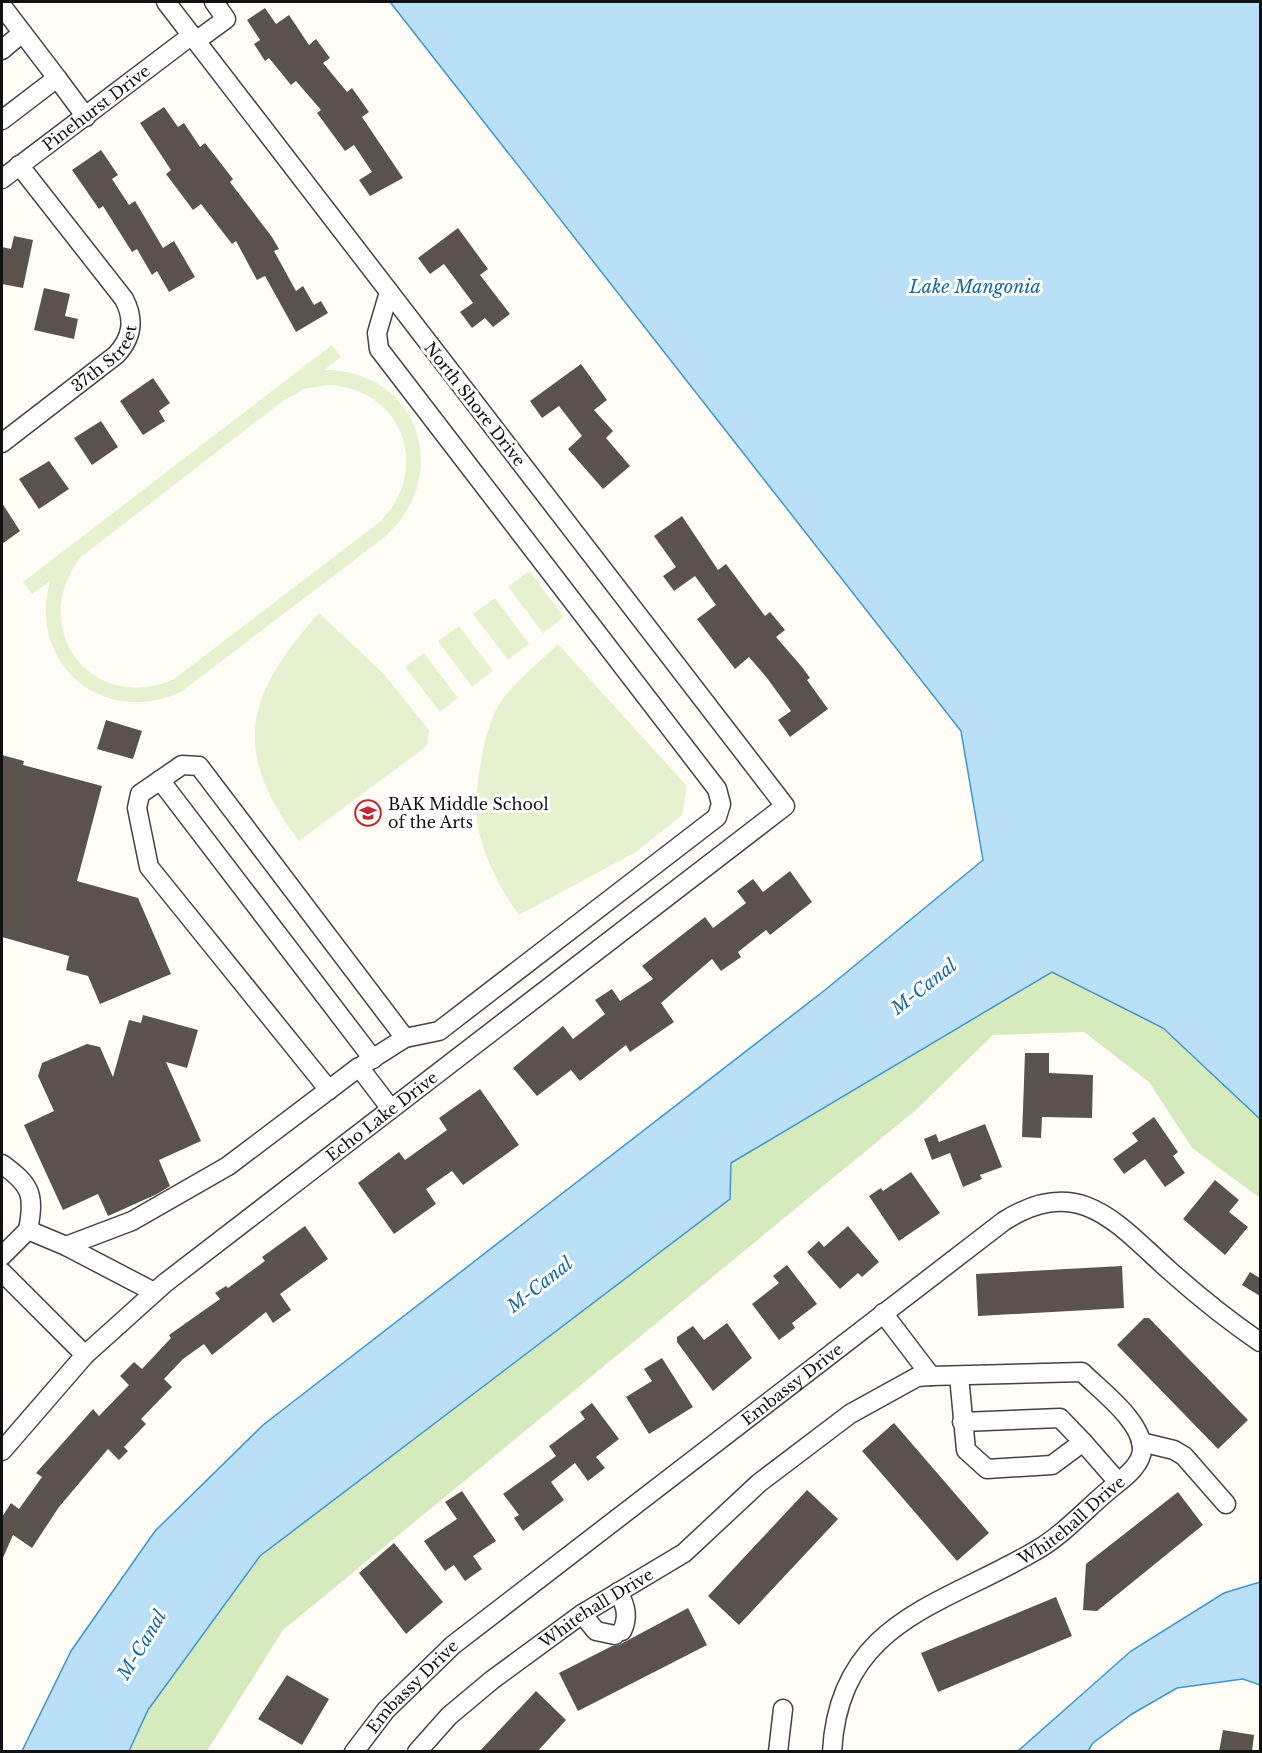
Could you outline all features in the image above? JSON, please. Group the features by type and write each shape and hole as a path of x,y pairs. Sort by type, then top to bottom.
{"street":[{"name":"Pinehurst Drive","path":"2,178 194,38 226,19 214,2"},
{"name":"North Shore Drive","path":"170,3 194,38 785,806"},
{"path":"2,6 86,117"},
{"path":"2,50 22,33"},
{"path":"2,120 57,78"},
{"name":"37th Street","path":"2,443 116,355 124,346 132,322 124,299 19,165"},
{"path":"66,1246 132,1221 228,1166 366,1063 405,1038 439,1031 717,817 721,804 717,789 378,349 377,333 389,292"},
{"path":"329,1090 149,867 137,808 140,794 160,780 182,765 199,766 405,1038"},
{"path":"160,780 366,1063 391,1109"},
{"name":"Echo Lake Drive","path":"2,1451 41,1403 85,1355 154,1292 785,806"},
{"path":"2,1164 24,1180 32,1206 28,1230 2,1256"},
{"name":"Embassy Drive","path":"354,1752 386,1710 453,1645 1014,1214 1047,1203 1075,1204 1099,1211 1120,1224 1169,1271 1260,1342"},
{"path":"28,1230 66,1246 154,1292"},
{"path":"2,1272 85,1355"},
{"path":"883,1313 931,1376"},
{"name":"Whitehall Drive","path":"417,1752 449,1716 492,1680 582,1614 684,1553 759,1483 850,1414 917,1377 1082,1372 1137,1427 1142,1450 1132,1470 1037,1550 908,1616 888,1632 869,1651 847,1685 838,1710 832,1752"},
{"path":"959,1376 966,1450 987,1469 1052,1465 1083,1442"},
{"path":"962,1422 1060,1418 1118,1482"},
{"path":"1141,1442 1174,1450 1184,1456 1226,1504"},
{"path":"582,1614 596,1631 619,1633 626,1623 626,1612 618,1592"},
{"path":"778,1752 783,1709"}],"green space":[{"path":"332,345 341,357 324,370 357,375 383,387 403,406 416,430 421,456 418,484 406,511 386,536 181,692 152,701 124,702 99,695 78,681 61,662 50,638 46,611 50,581 32,594 23,582","holes":["328,385 355,390 376,401 392,417 402,437 406,459 404,481 394,504 377,524 174,679 144,687 117,685 94,675 76,658 65,636 61,611 66,584 81,557 283,401 304,389"]},
{"path":"529,571 564,617 543,633 508,587"},
{"path":"495,598 529,644 508,660 473,614"},
{"path":"319,613 383,673 429,730 427,746 299,841 277,808 262,778 256,750 256,723 263,696 276,670"},
{"path":"459,626 493,671 472,687 438,641"},
{"path":"558,644 687,786 682,815 636,852 519,915 494,874 481,840 477,815 480,764 489,729 500,703 519,680"},
{"path":"424,653 458,698 440,712 405,667"},
{"path":"1052,972 1163,1028 1260,1119 1260,1198 1192,1148 1149,1082 1084,1032 993,1035 917,1109 283,1630 207,1751 129,1752 148,1710 260,1556 730,1199 731,1163"}],"water":[{"name":"Lake Mangonia","path":"390,2 1260,2 1260,1119 1163,1028 1052,972 731,1163 730,1199 260,1556 148,1710 129,1751 22,1751 71,1651 155,1531 263,1425 825,990 983,860 961,731"},
{"path":"1260,1582 1260,1685 1243,1679 1177,1688 1132,1714 1093,1743 1088,1751 1018,1751 1131,1651 1224,1593"}],"building":[{"path":"265,8 276,24 289,15 309,45 316,39 330,58 323,63 347,92 352,88 369,112 362,117 403,178 370,196 359,180 372,172 354,145 345,151 317,113 321,110 296,81 291,85 269,58 265,61 254,44 260,40 247,20"},
{"path":"164,107 178,127 184,123 200,147 205,143 233,179 230,182 279,249 274,251 296,291 303,286 314,305 321,301 328,313 296,332 265,276 257,280 236,241 232,244 201,204 193,210 166,174 171,170 140,123"},
{"path":"101,150 118,175 112,179 129,205 135,201 163,248 174,241 195,277 169,292 157,271 152,275 137,249 132,252 103,206 99,209 72,170"},
{"path":"458,228 488,269 480,275 510,314 493,327 485,318 472,328 460,312 473,303 444,264 430,274 418,258"},
{"path":"14,236 33,240 23,288 2,284 2,247 11,249"},
{"path":"44,288 70,294 65,316 78,319 74,339 34,330"},
{"path":"581,364 607,400 594,410 613,431 606,438 630,466 603,489 568,449 582,436 559,406 542,418 530,401"},
{"path":"153,378 170,403 159,411 165,421 143,435 120,401"},
{"path":"101,421 118,447 92,465 74,438"},
{"path":"49,461 69,489 39,509 19,479"},
{"path":"2,503 20,531 2,544"},
{"path":"682,516 718,570 726,564 765,616 770,612 785,630 776,637 810,678 807,680 828,709 790,737 778,720 791,711 767,678 749,657 735,669 697,619 716,605 695,576 674,591 663,576 676,567 654,536"},
{"path":"106,720 142,731 133,759 97,749"},
{"path":"2,755 24,761 23,765 102,786 77,881 138,898 171,974 100,1004 88,976 66,970 69,956 2,937"},
{"path":"790,871 812,902 770,935 766,930 738,952 741,957 721,971 712,959 661,1003 674,1022 630,1052 626,1045 580,1081 571,1070 537,1096 513,1068 563,1026 573,1039 605,1014 595,1000 612,989 620,1001 653,979 642,966 705,917 713,928 746,903 737,891 753,879 763,892"},
{"path":"143,1015 198,1030 187,1068 166,1062 201,1141 159,1160 170,1186 157,1194 108,1216 98,1194 63,1210 24,1125 54,1111 38,1076 42,1063 87,1044 100,1047 113,1077 129,1020 141,1023"},
{"path":"1025,1053 1049,1053 1049,1073 1093,1075 1092,1118 1042,1117 1041,1138 1022,1137"},
{"path":"480,1089 519,1145 463,1185 452,1171 426,1189 436,1204 394,1234 358,1183 399,1152 405,1160 447,1130 439,1118"},
{"path":"1154,1117 1178,1152 1173,1156 1185,1173 1165,1187 1145,1159 1124,1174 1113,1159 1138,1141 1132,1133"},
{"path":"985,1124 1002,1167 980,1175 982,1179 963,1187 950,1153 932,1160 924,1139 936,1134 939,1142"},
{"path":"911,1172 940,1213 899,1241 869,1196 881,1188 883,1191"},
{"path":"1215,1180 1239,1200 1229,1212 1248,1227 1225,1255 1183,1219"},
{"path":"305,1226 328,1259 280,1294 291,1310 273,1323 266,1312 212,1355 204,1344 183,1359 164,1379 172,1387 141,1419 146,1424 124,1447 128,1451 119,1460 108,1449 59,1507 32,1548 13,1535 2,1560 2,1517 11,1503 19,1509 42,1477 36,1473 93,1409 99,1416 129,1385 120,1376 134,1362 142,1369 171,1338 169,1335 220,1299 215,1293 226,1286 228,1288 265,1261 262,1257"},
{"path":"848,1226 879,1262 862,1277 858,1273 840,1289 807,1252 819,1241 824,1247"},
{"path":"787,1265 817,1304 792,1323 795,1328 779,1340 752,1304 779,1283 773,1276"},
{"path":"1122,1266 1124,1308 978,1316 976,1274"},
{"path":"1250,1272 1260,1278 1260,1296 1242,1285"},
{"path":"1144,1318 1149,1318 1248,1420 1218,1449 1117,1345"},
{"path":"727,1323 752,1358 713,1391 677,1342 677,1337 693,1326 704,1340"},
{"path":"662,1358 693,1407 649,1434 626,1397 652,1381 644,1369"},
{"path":"592,1403 619,1439 596,1457 605,1468 588,1481 575,1463 551,1482 564,1500 523,1531 514,1518 519,1515 503,1494 556,1456 549,1446 585,1419 580,1412"},
{"path":"894,1423 989,1533 957,1561 862,1451"},
{"path":"807,1490 838,1519 739,1625 708,1596"},
{"path":"462,1491 496,1541 473,1556 482,1569 465,1581 454,1565 445,1571 424,1541 457,1519 445,1502"},
{"path":"1178,1492 1203,1525 1097,1611 1083,1610 1086,1564"},
{"path":"394,1543 443,1602 406,1634 359,1573"},
{"path":"1056,1597 1072,1636 938,1692 921,1653"},
{"path":"688,1608 707,1645 578,1711 559,1673 612,1646 619,1645"},
{"path":"287,1675 329,1699 302,1745 258,1719"},
{"path":"536,1691 566,1720 537,1752 479,1752"},
{"path":"1223,1730 1254,1735 1252,1752 1219,1752"}],"place":[{"name":"BAK Middle School of the Arts","path":"368,813"}],"water label":[{"name":"M-Canal","path":"924,987"},
{"name":"M-Canal","path":"540,1285"},
{"name":"M-Canal","path":"142,1645"}]}
